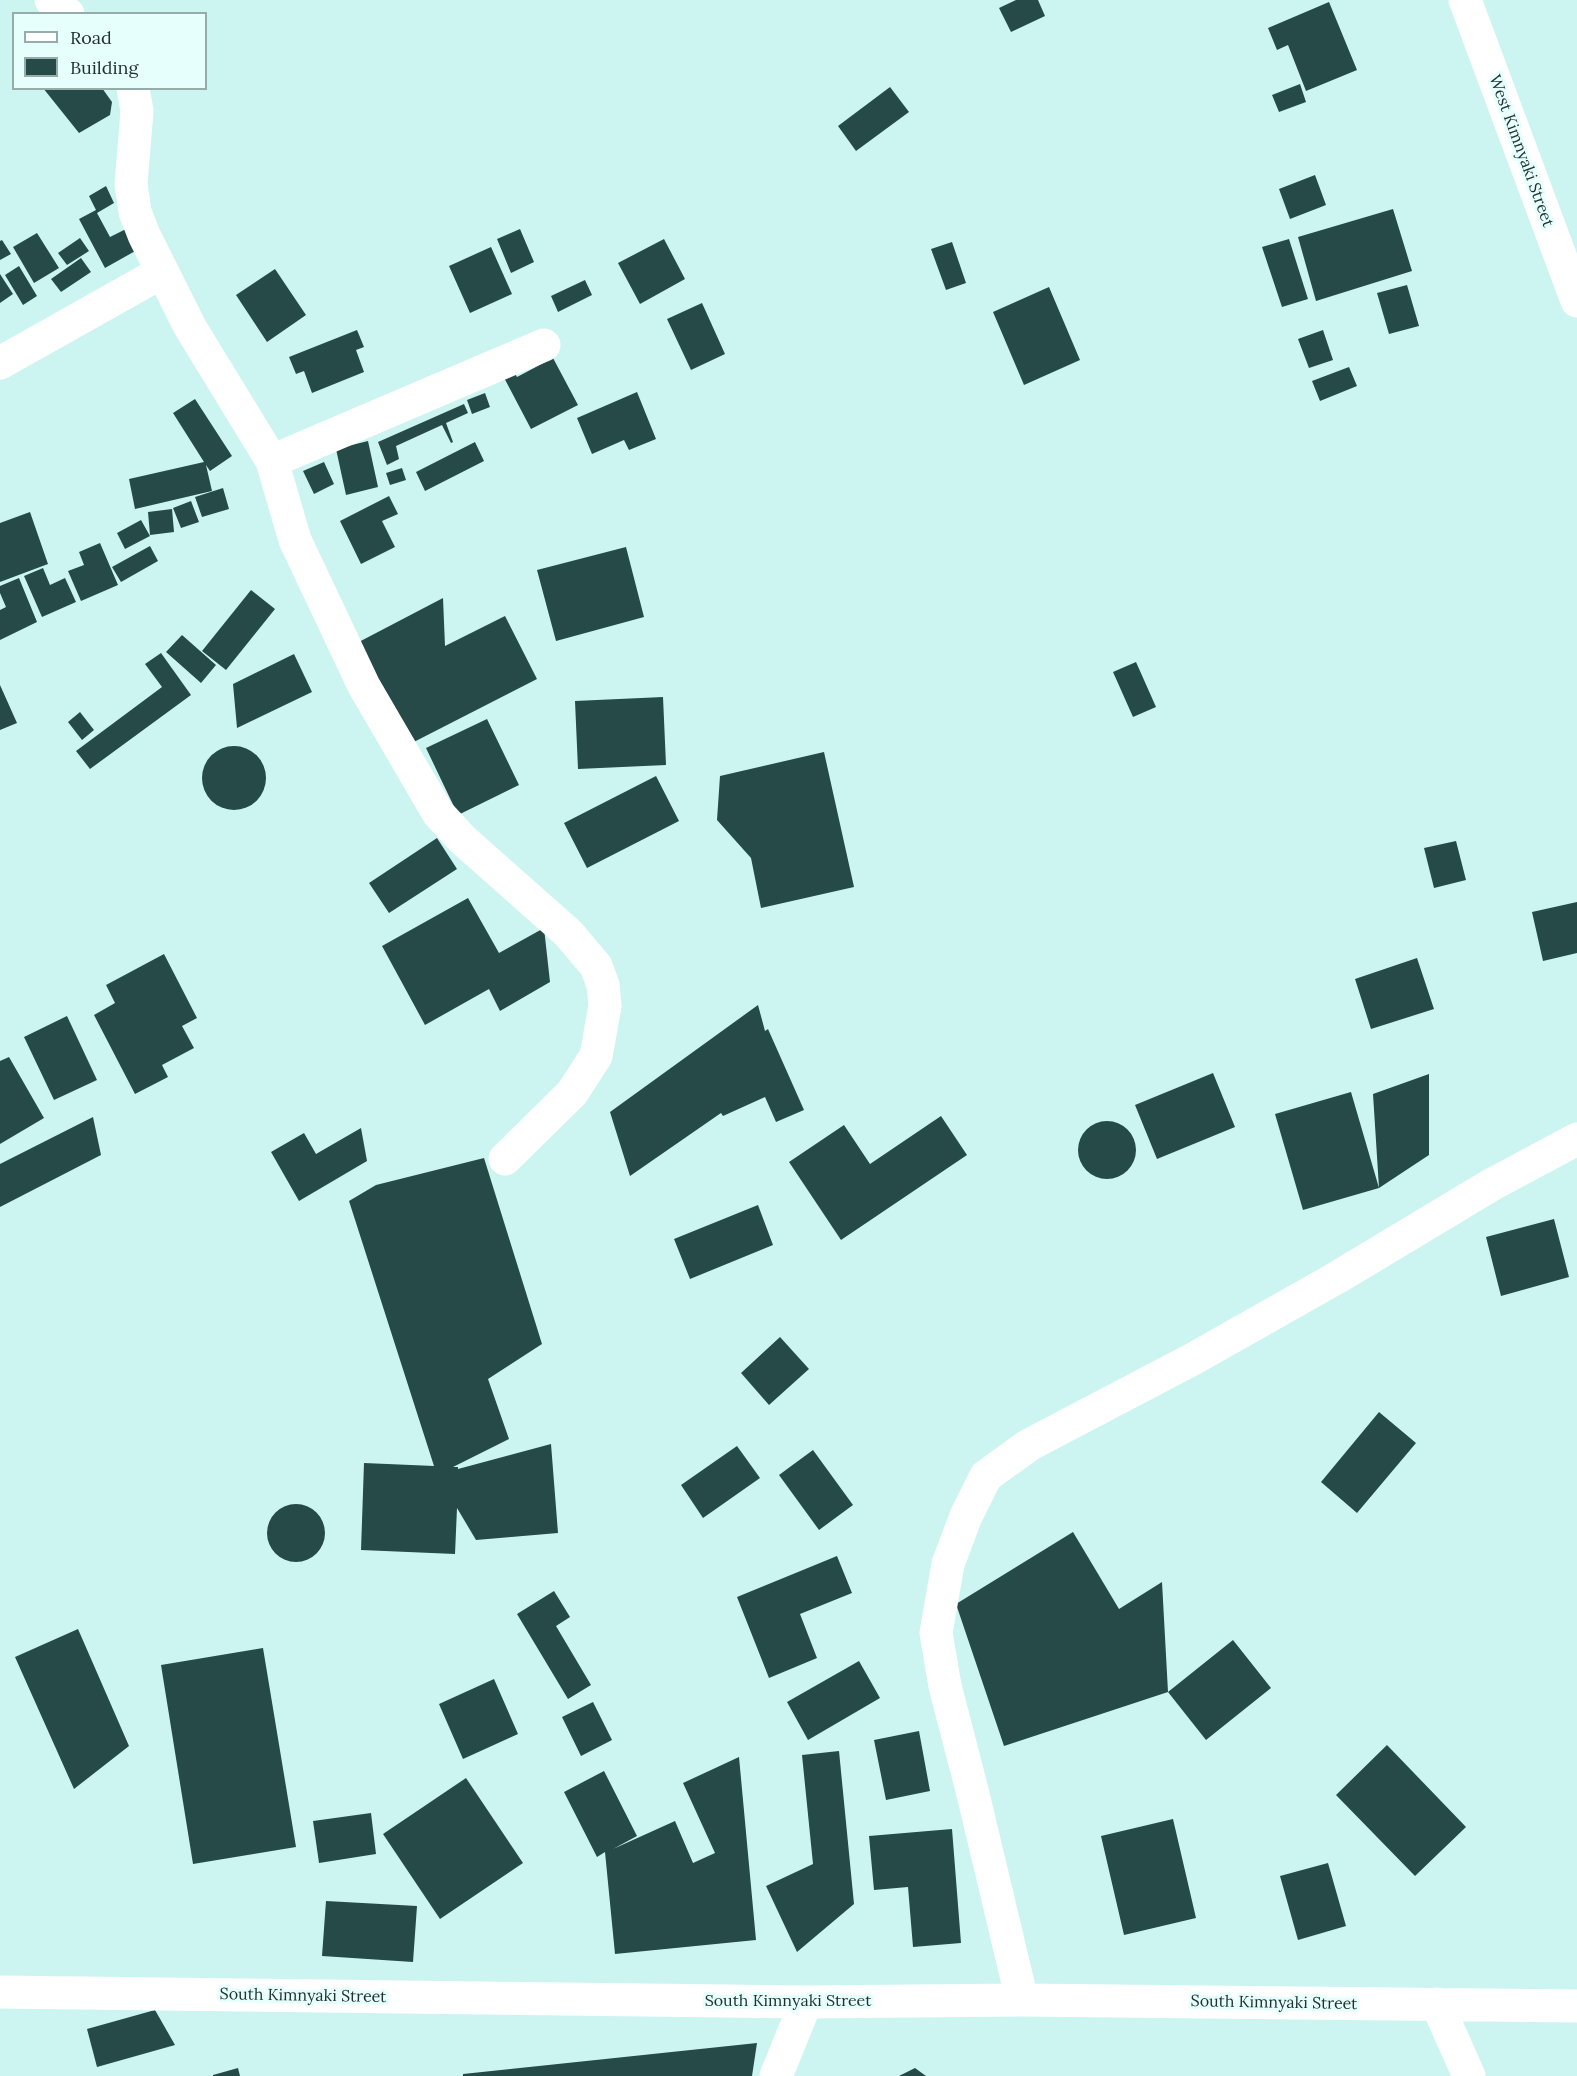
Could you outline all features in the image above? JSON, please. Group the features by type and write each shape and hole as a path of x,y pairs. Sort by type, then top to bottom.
{"street":[{"path":"51,0 66,12"},
{"name":"West Kimnyaki Street","path":"1466,0 1577,301"},
{"path":"134,90 137,111 131,184 135,212 190,327 272,461 294,540 364,686 438,813 462,839 568,933 596,966 603,985 605,1006 596,1056 572,1093 505,1159"},
{"path":"0,363 162,272"},
{"path":"272,461 544,345"},
{"path":"1022,2000 945,1686 936,1633 948,1564 966,1516 986,1476 1029,1445 1193,1359 1491,1185 1577,1139"},
{"name":"South Kimnyaki Street","path":"0,1992 806,2002 1022,2000 1577,2006"},
{"path":"776,2076 806,2002"},
{"path":"1437,2004 1469,2076"}],"building":[{"path":"1016,0 1038,0 1045,16 1011,32 999,8"},
{"path":"1329,2 1357,70 1306,91 1288,45 1277,50 1268,28"},
{"path":"1300,84 1306,102 1279,112 1272,95"},
{"path":"890,87 909,112 856,151 838,126"},
{"path":"45,90 103,90 112,102 110,115 79,133"},
{"path":"1315,175 1326,205 1290,219 1279,189"},
{"path":"106,186 114,203 97,213 110,237 126,229 137,250 105,268 79,219 96,210 89,196"},
{"path":"1393,209 1412,271 1316,301 1298,237"},
{"path":"520,229 534,262 511,273 497,239"},
{"path":"37,233 59,268 34,283 13,247"},
{"path":"80,238 89,251 67,265 58,253"},
{"path":"664,239 685,279 640,304 618,263"},
{"path":"1289,239 1308,299 1282,307 1262,247"},
{"path":"2,240 11,254 0,260 0,241"},
{"path":"952,242 966,283 946,290 931,249"},
{"path":"491,247 512,294 470,313 449,266"},
{"path":"81,258 91,272 61,292 51,279"},
{"path":"19,266 37,296 23,305 5,275"},
{"path":"275,269 306,315 267,342 236,295"},
{"path":"0,274 13,294 0,303"},
{"path":"585,280 592,295 558,312 551,296"},
{"path":"1407,285 1419,326 1389,334 1377,293"},
{"path":"1049,287 1080,360 1024,385 993,312"},
{"path":"702,303 725,354 691,370 667,319"},
{"path":"357,330 364,347 356,350 364,372 312,393 304,371 296,374 289,357"},
{"path":"1323,330 1333,360 1309,368 1298,339"},
{"path":"553,358 578,405 531,429 500,370 510,364 517,377"},
{"path":"1349,367 1357,386 1320,401 1312,381"},
{"path":"637,392 656,439 629,450 624,440 592,454 577,418"},
{"path":"485,393 490,407 472,414 467,400"},
{"path":"195,399 232,456 210,471 206,465 212,491 135,509 129,479 204,462 173,413"},
{"path":"464,404 468,413 446,423 453,442 451,443 442,425 396,446 399,459 387,465 378,442"},
{"path":"368,441 378,487 346,495 336,449"},
{"path":"475,442 484,461 425,491 416,472"},
{"path":"324,462 334,484 314,494 303,471"},
{"path":"402,468 406,480 390,485 386,473"},
{"path":"223,488 229,509 202,517 195,497"},
{"path":"389,496 398,514 382,521 395,547 361,564 340,521"},
{"path":"191,501 199,522 181,528 173,508"},
{"path":"172,509 174,532 150,535 148,512"},
{"path":"30,512 48,564 0,582 0,523"},
{"path":"141,520 150,536 125,549 117,533"},
{"path":"100,543 118,585 81,601 68,571 84,565 79,552"},
{"path":"150,546 158,561 121,582 112,567"},
{"path":"626,547 644,617 556,641 537,570"},
{"path":"43,568 50,585 65,578 76,602 42,617 24,576"},
{"path":"19,578 37,622 0,640 0,610 6,607 0,593 0,586"},
{"path":"251,590 275,609 226,670 202,651"},
{"path":"443,598 445,646 505,616 537,679 406,746 355,644"},
{"path":"182,635 216,665 201,683 166,652"},
{"path":"161,653 191,695 90,769 76,751 162,687 145,664"},
{"path":"294,654 312,692 237,728 233,684"},
{"path":"1136,662 1156,707 1133,717 1113,672"},
{"path":"0,685 17,723 0,730"},
{"path":"663,697 666,765 578,769 575,701"},
{"path":"80,712 94,730 82,740 68,722"},
{"path":"487,719 519,785 458,815 426,748"},
{"path":"234,746 246,748 257,755 264,766 266,778 264,790 257,801 246,808 234,810 222,808 211,801 204,790 202,778 204,766 211,755 222,748"},
{"path":"824,752 854,887 761,908 751,858 717,820 720,776"},
{"path":"656,776 679,821 587,868 564,823"},
{"path":"437,838 457,869 389,913 369,883"},
{"path":"1456,841 1466,880 1434,888 1424,848"},
{"path":"468,898 499,953 544,928 550,982 500,1011 489,989 425,1025 382,946"},
{"path":"1577,902 1577,953 1543,961 1532,912"},
{"path":"164,954 197,1018 182,1026 194,1048 162,1065 168,1077 135,1094 94,1015 115,1003 106,985"},
{"path":"1417,958 1434,1009 1371,1029 1355,979"},
{"path":"758,1005 765,1031 768,1029 804,1110 776,1122 765,1097 723,1116 721,1113 630,1176 610,1112"},
{"path":"67,1016 97,1080 54,1100 24,1037"},
{"path":"9,1057 44,1118 0,1144 0,1061"},
{"path":"1213,1073 1235,1127 1157,1159 1135,1105"},
{"path":"1429,1074 1429,1155 1379,1188 1373,1094"},
{"path":"1351,1092 1379,1188 1303,1210 1275,1114"},
{"path":"941,1116 967,1155 841,1240 789,1162 844,1125 870,1164"},
{"path":"93,1117 101,1155 0,1207 0,1164"},
{"path":"1101,1121 1113,1121 1128,1129 1136,1144 1136,1156 1128,1171 1113,1179 1101,1179 1086,1171 1078,1156 1078,1144 1086,1129"},
{"path":"361,1128 367,1161 299,1201 271,1152 304,1133 316,1154"},
{"path":"484,1158 542,1344 488,1379 509,1439 453,1467 458,1467 458,1469 551,1444 558,1533 476,1540 457,1508 455,1554 361,1550 364,1463 434,1466 349,1201 376,1185"},
{"path":"758,1205 773,1245 690,1279 674,1239"},
{"path":"1554,1219 1569,1277 1501,1296 1486,1237"},
{"path":"780,1337 809,1369 769,1405 741,1373"},
{"path":"1379,1412 1416,1443 1357,1513 1321,1482"},
{"path":"737,1446 760,1478 703,1518 681,1485"},
{"path":"813,1450 853,1505 819,1530 779,1475"},
{"path":"296,1504 307,1506 320,1517 325,1533 323,1544 312,1557 296,1562 285,1560 272,1549 267,1533 269,1522 280,1509"},
{"path":"1073,1532 1119,1609 1162,1582 1168,1692 1004,1746 956,1604"},
{"path":"837,1556 852,1593 800,1614 817,1658 769,1678 737,1597"},
{"path":"554,1591 570,1617 556,1626 591,1685 568,1699 517,1614"},
{"path":"78,1629 129,1746 74,1789 15,1657"},
{"path":"1233,1640 1271,1688 1206,1740 1168,1692"},
{"path":"263,1648 296,1847 193,1864 161,1665"},
{"path":"859,1661 880,1698 808,1740 787,1702"},
{"path":"494,1679 518,1734 463,1759 439,1704"},
{"path":"593,1702 612,1740 581,1756 562,1717"},
{"path":"919,1731 930,1791 886,1800 874,1740"},
{"path":"1387,1745 1466,1827 1415,1876 1336,1795"},
{"path":"839,1751 854,1904 797,1952 766,1886 813,1864 802,1755"},
{"path":"739,1757 756,1940 615,1954 605,1852 597,1857 564,1792 604,1771 637,1836 613,1849 675,1821 693,1863 715,1853 683,1783"},
{"path":"466,1778 523,1863 440,1919 383,1834"},
{"path":"371,1813 376,1854 319,1863 313,1821"},
{"path":"1173,1819 1196,1918 1124,1935 1101,1836"},
{"path":"952,1829 961,1943 913,1947 908,1887 874,1890 869,1836"},
{"path":"1328,1863 1346,1926 1298,1940 1280,1876"},
{"path":"326,1901 417,1906 413,1962 322,1956"},
{"path":"155,2010 175,2045 97,2067 87,2029"},
{"path":"757,2043 752,2076 463,2076 463,2074"},
{"path":"238,2068 240,2076 213,2076 213,2075"},
{"path":"915,2068 926,2076 899,2076"}]}
